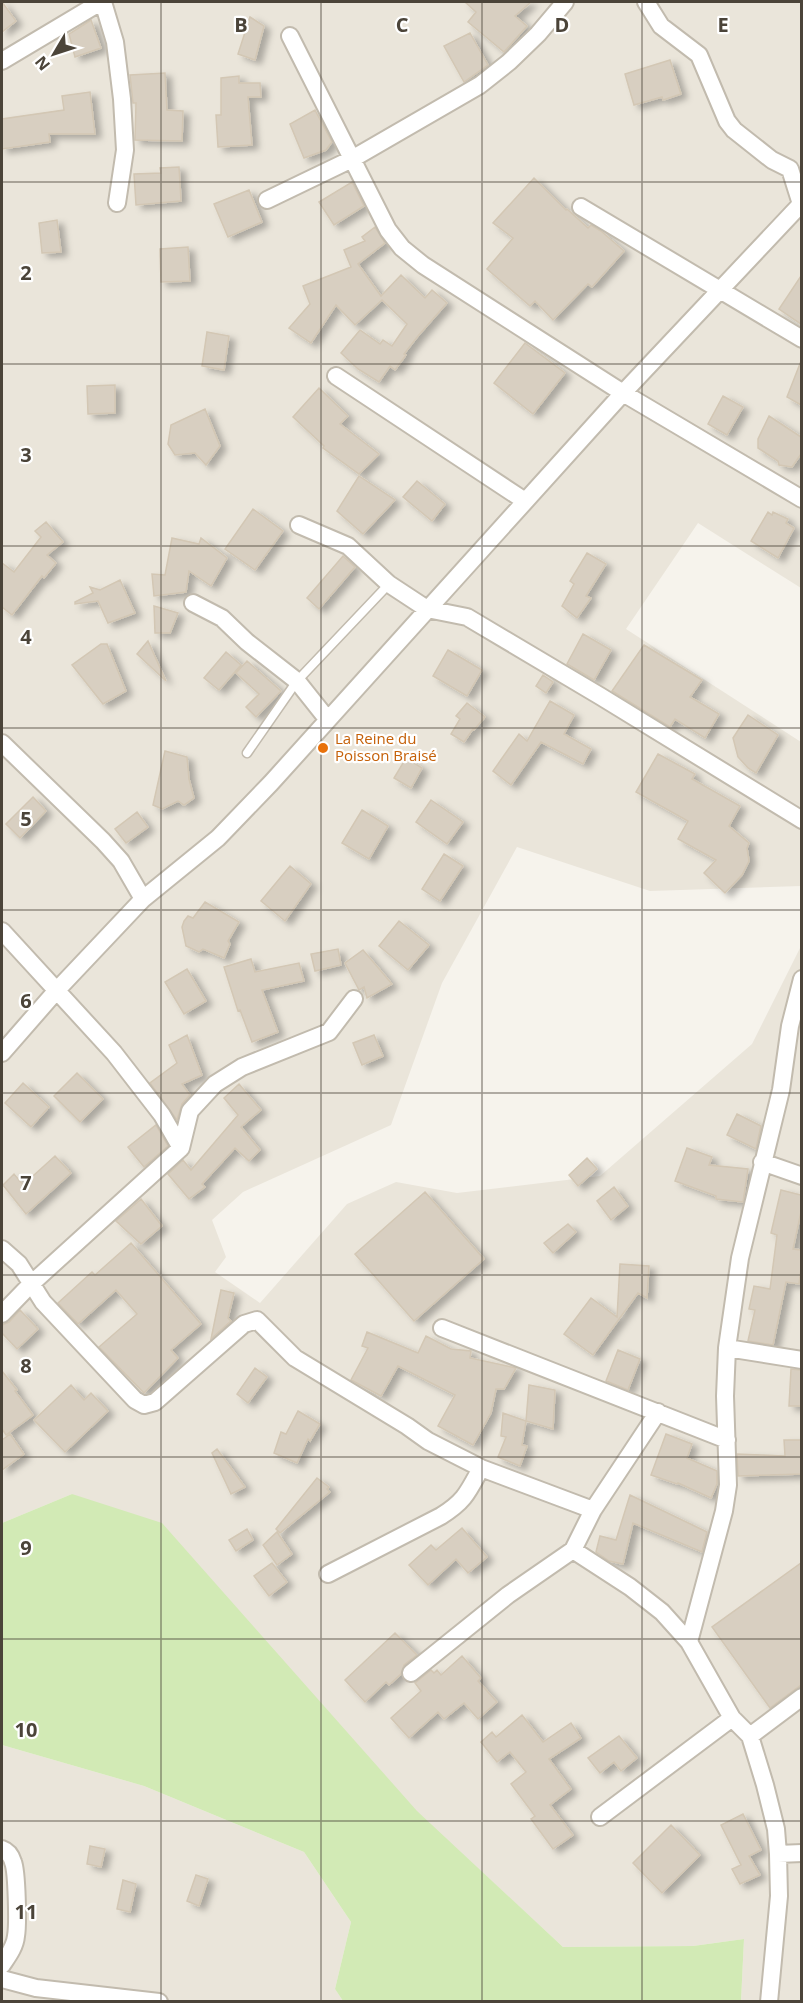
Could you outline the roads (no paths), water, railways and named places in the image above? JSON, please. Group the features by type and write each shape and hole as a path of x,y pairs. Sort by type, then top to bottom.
{"street":[{"path":"2,61 102,2 115,42 122,99 125,150 117,203"},
{"path":"267,200 352,159 480,85 509,62 538,34 565,2"},
{"path":"2,1053 57,990 143,900 218,838 328,720 623,393 801,203 790,169 772,160 734,130 727,121 699,55 661,26 646,2"},
{"path":"290,36 388,230 402,248 423,265 623,393 801,499"},
{"path":"581,207 801,339"},
{"path":"336,376 525,501"},
{"path":"299,525 348,546 388,584 427,609 467,617 487,628 801,820"},
{"path":"193,603 222,618 247,642 297,681 328,720"},
{"path":"2,743 121,861 143,900"},
{"path":"2,931 114,1053 162,1115 181,1148"},
{"path":"689,1642 724,1511 728,1485 726,1348 740,1258 781,1090 789,1026 801,979"},
{"path":"2,1314 31,1284 181,1148 190,1111 215,1084 243,1067 329,1032 354,999"},
{"path":"762,1162 801,1176"},
{"path":"2,1249 19,1264 43,1302 135,1400 144,1405 154,1402 244,1324 257,1320 295,1358 428,1441 481,1468 593,1510"},
{"path":"442,1328 728,1440"},
{"path":"726,1348 801,1360"},
{"path":"411,1673 508,1594 573,1550 593,1510 658,1412"},
{"path":"328,1574 458,1505 465,1498 481,1468"},
{"path":"573,1550 630,1587 662,1612 689,1642 732,1718 750,1736 773,1818 778,1854 780,1896 769,2001"},
{"path":"750,1736 801,1697"},
{"path":"600,1816 732,1718"},
{"path":"2,1849 8,1852 14,1863 17,1921 16,1938 10,1954 2,1965"},
{"path":"778,1854 801,1853"},
{"path":"2,1979 36,1988 159,2001"}],"lane":[{"path":"247,753 297,681 388,584"}],"place":[{"name":"La Reine du Poisson Braisé","path":"323,748"}]}
